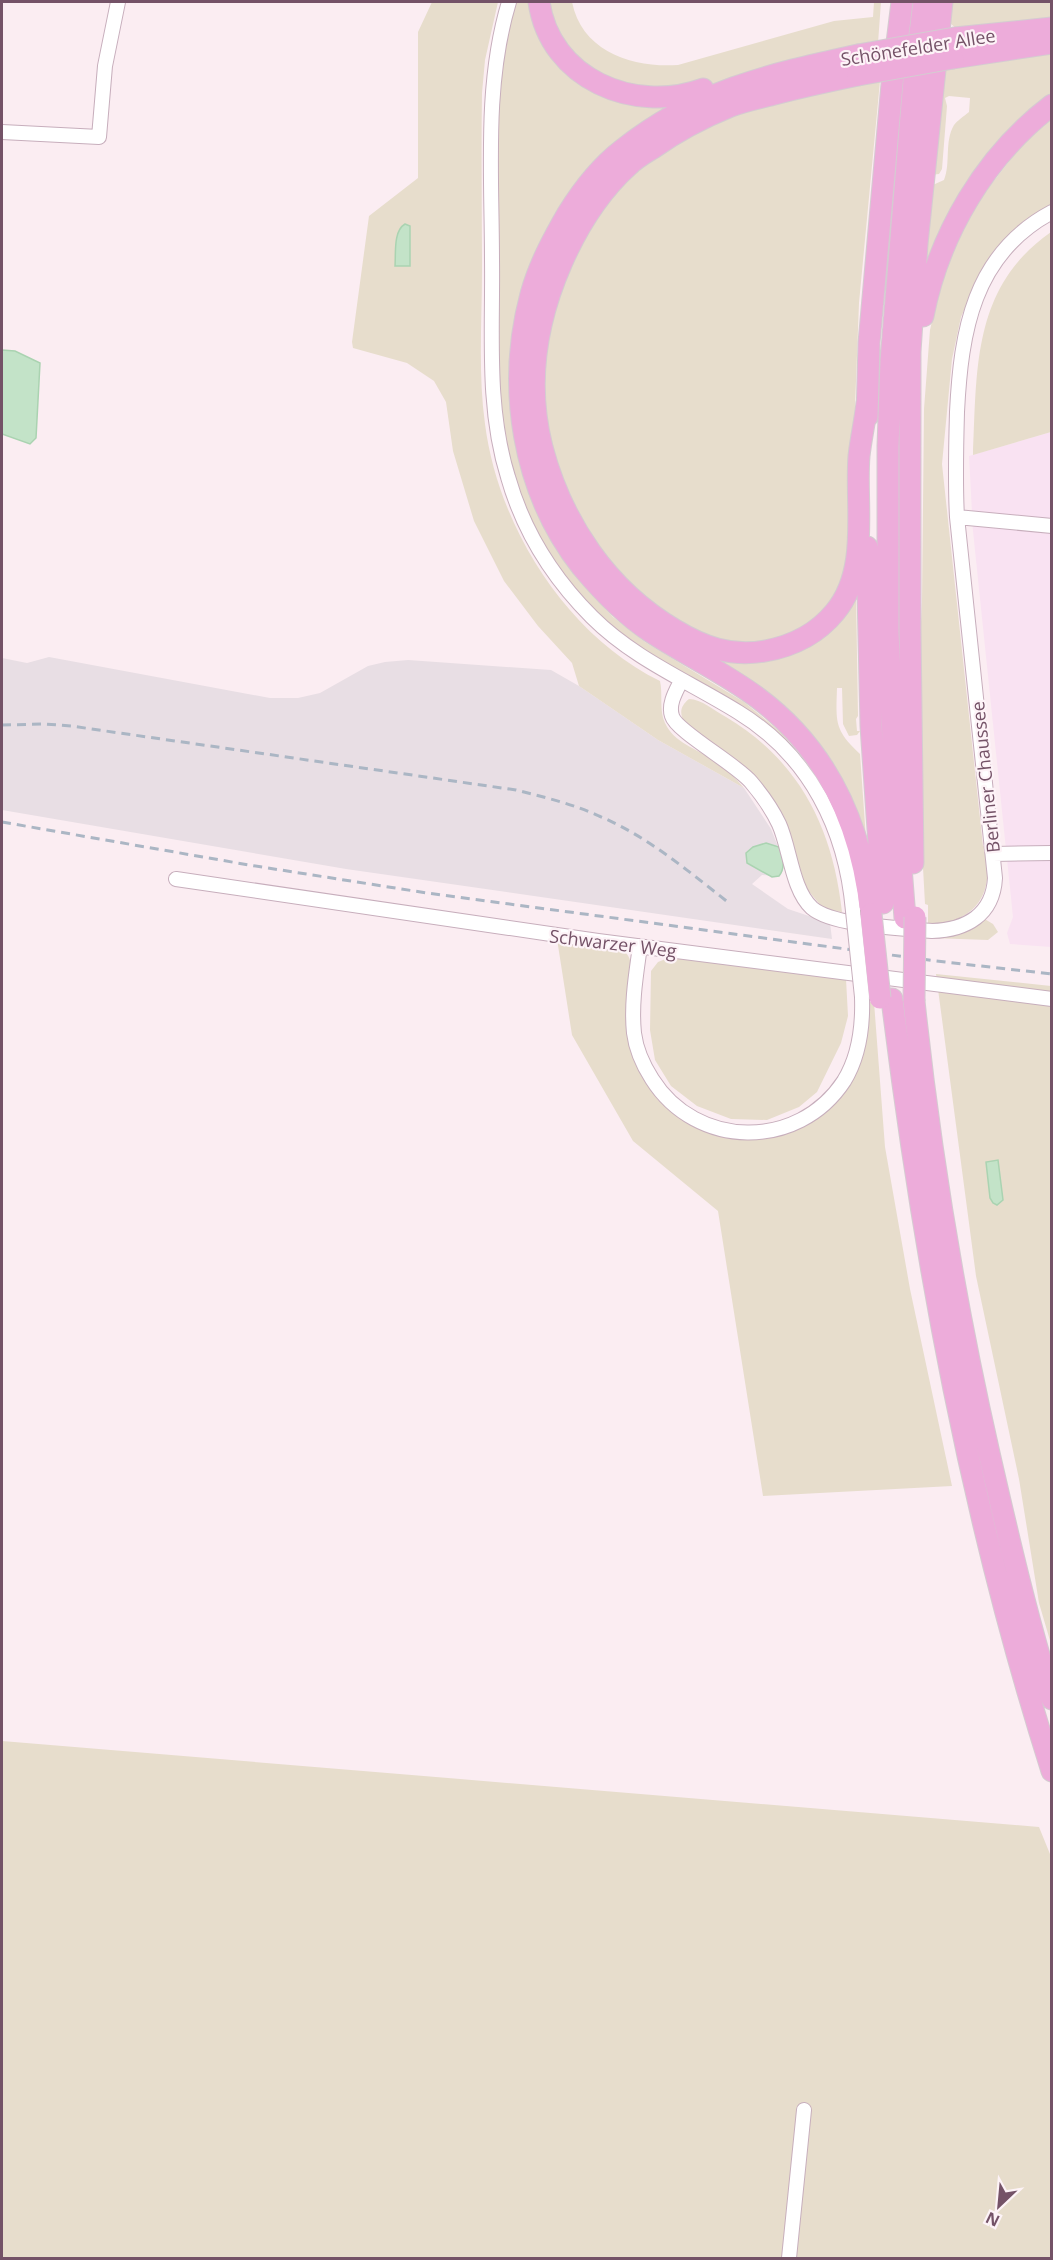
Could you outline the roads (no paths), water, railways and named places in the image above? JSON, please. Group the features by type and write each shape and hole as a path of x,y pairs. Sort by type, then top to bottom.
{"highway":[{"path":"539,2 542,17 550,34 571,64 585,76 613,91 646,97 675,96 752,75 785,71"},
{"path":"886,915 871,726 867,556 867,403 869,343 892,84 902,2"},
{"path":"924,2 914,80 893,338 888,446 888,633 896,804 878,998 901,1073 927,1250 958,1410 999,1584 1052,1771"},
{"path":"886,915 910,630 910,352 918,234 942,2"},
{"path":"985,34 1052,22"},
{"name":"Schönefelder Allee","path":"954,48 985,34 1052,28"},
{"path":"867,403 860,456 857,559 850,585 837,610 813,633 780,648 750,654 720,650 688,638 646,611 616,585 579,536 551,479 540,440 535,396 537,342 544,309 556,277 590,210 629,164 674,134 733,105 858,65 954,48 1052,43"},
{"name":"Schönefelder Allee","path":"785,71 858,65"},
{"path":"785,71 711,95 685,108 622,150 590,182 556,233 531,292 522,345 520,395 524,437 540,491 564,541 582,567 626,613 650,632 758,698 815,755 832,780 846,810 886,915 914,1001 922,1082 966,1346 1009,1541 1052,1699"},
{"path":"911,481 919,336 934,276 957,220 981,177 1009,143 1033,119 1052,105"}],"street":[{"path":"2,132 99,137 105,66 118,2"},
{"path":"509,2 497,51 492,131 494,400 498,440 522,515 537,546 572,596 615,638 647,661 739,713 773,737 805,772 827,809 845,858 886,915 878,998 861,1034 853,1063 843,1081 830,1098 815,1111 796,1122 774,1130 756,1133 723,1130 705,1124 680,1111 659,1091 643,1064 634,1034 633,994 640,946"},
{"name":"Berliner Chaussee","path":"681,681 671,706 672,717 681,729 729,762 750,781 766,801 779,824 802,896 813,909 827,917 932,931 957,929 975,920 985,909 995,884 957,517 955,459 959,372 970,312 989,272 1002,253 1031,226 1052,212"},
{"path":"957,517 1052,526"},
{"path":"993,854 1052,853"},
{"name":"Schwarzer Weg","path":"176,879 447,921 1052,999"},
{"path":"789,2259 804,2110"}],"railway":[{"path":"2,725 71,726 516,790 569,804 617,824 667,855 729,903"},
{"path":"2,822 427,893 936,961 1052,974"}]}
